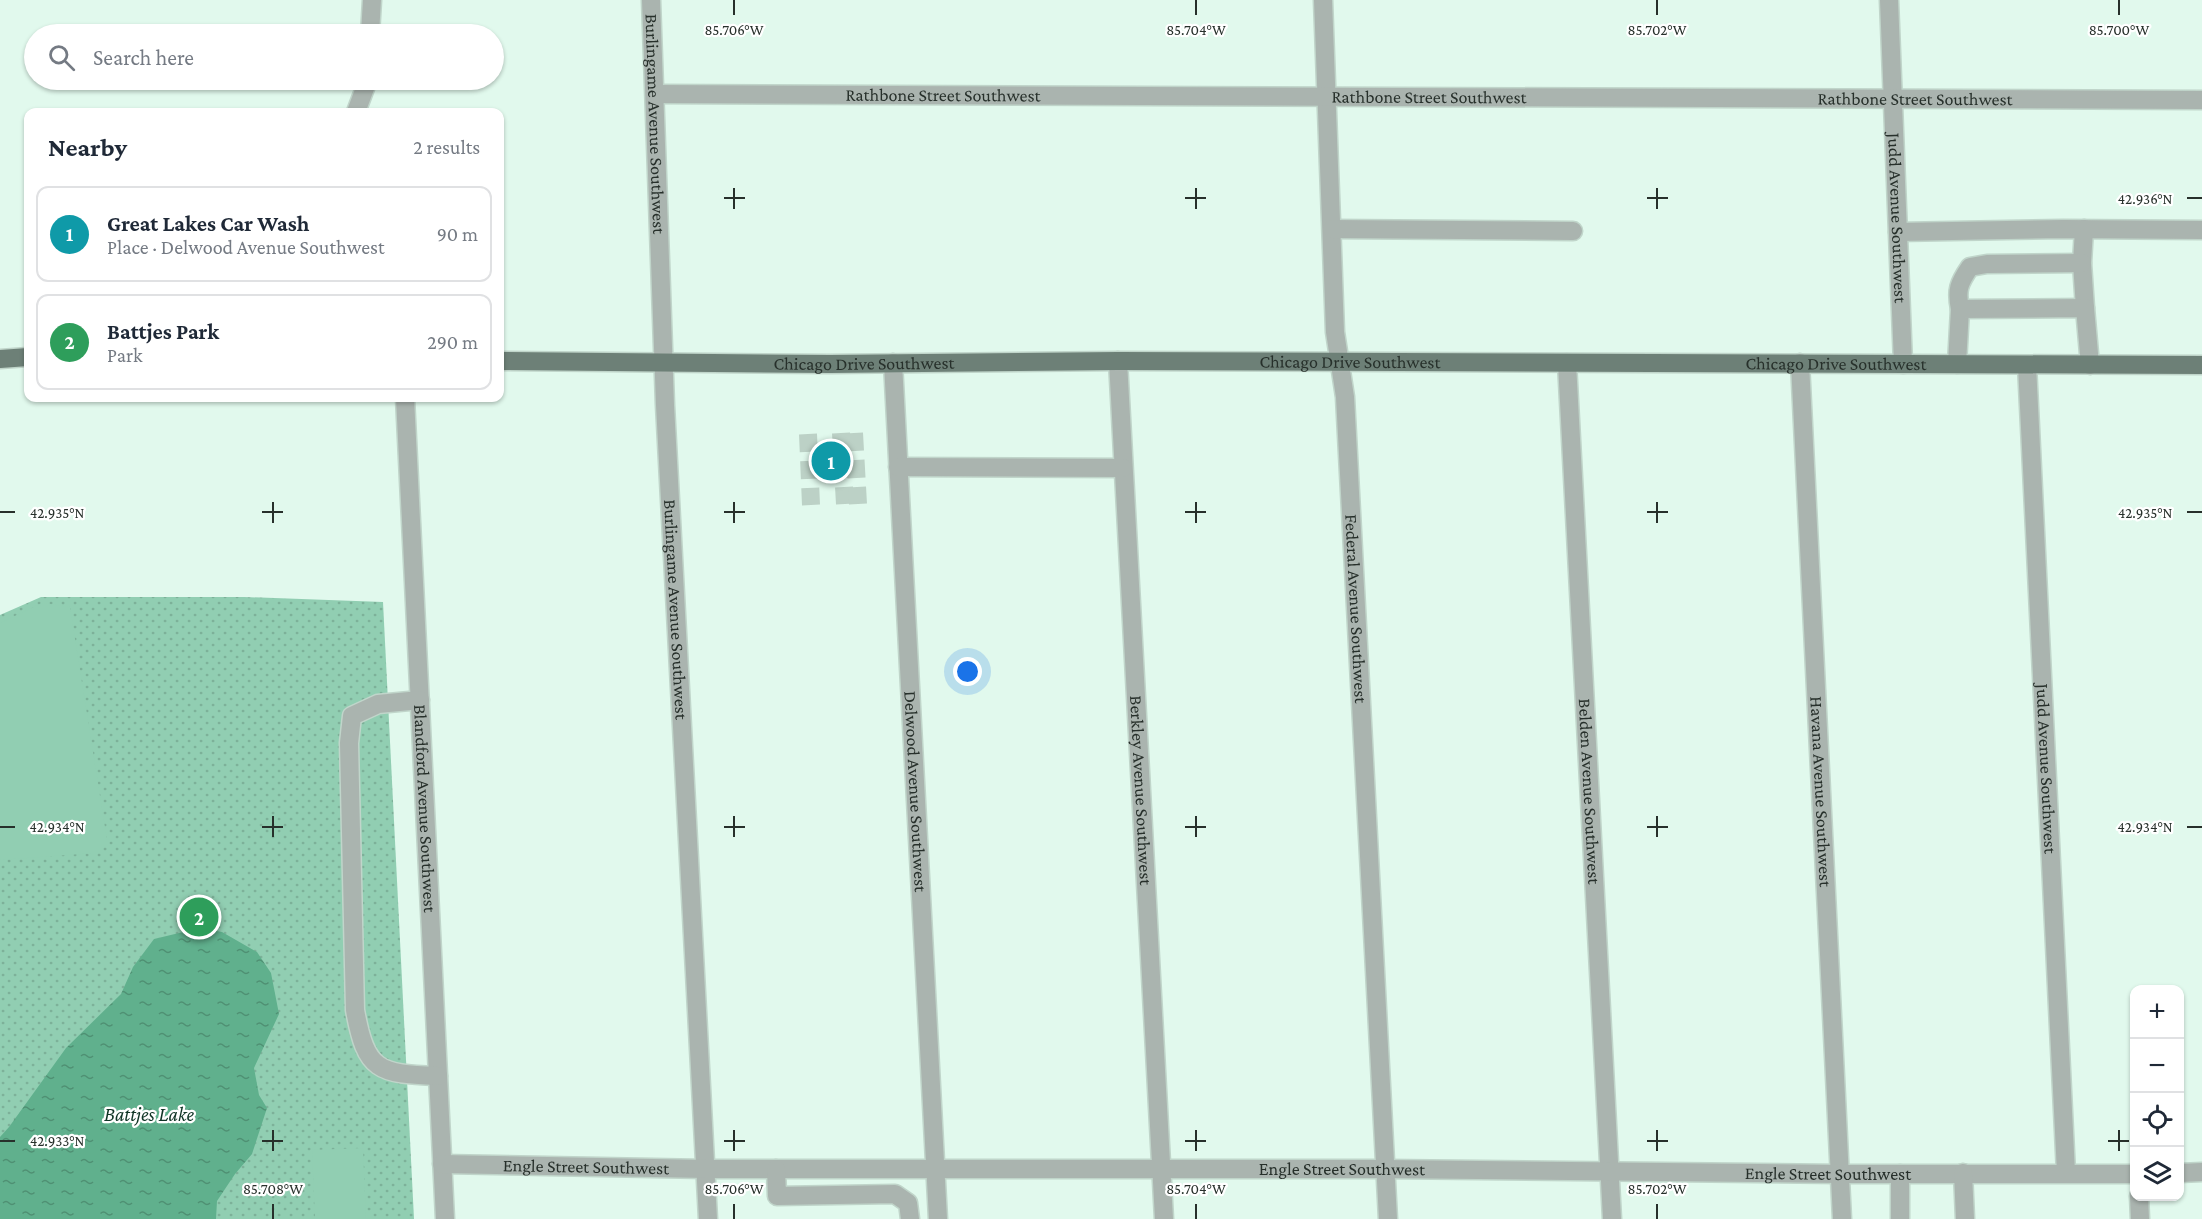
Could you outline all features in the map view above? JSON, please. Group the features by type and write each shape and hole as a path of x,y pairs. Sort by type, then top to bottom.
{"main road":[{"path":"0,359 24,357"},
{"name":"Chicago Drive Southwest","path":"504,361 2202,364"}],"street":[{"path":"371,24 372,0"},
{"name":"Burlingame Avenue Southwest","path":"651,0 663,363 708,1219"},
{"name":"Federal Avenue Southwest","path":"1323,0 1335,332 1345,397 1388,1219"},
{"name":"Judd Avenue Southwest","path":"1889,0 1903,364"},
{"path":"358,108 364,90"},
{"name":"Rathbone Street Southwest","path":"655,94 2202,100"},
{"path":"1332,228 1573,231"},
{"path":"1898,232 2084,228 2202,230"},
{"path":"2084,228 2082,263 2090,364"},
{"path":"1957,364 1960,309 1957,293 1970,267 1987,264 2082,263"},
{"path":"1960,309 2085,308"},
{"name":"Berkley Avenue Southwest","path":"1118,361 1164,1219"},
{"name":"Delwood Avenue Southwest","path":"893,363 938,1219"},
{"name":"Belden Avenue Southwest","path":"1567,363 1612,1219"},
{"name":"Havana Avenue Southwest","path":"1800,363 1842,1219"},
{"name":"Judd Avenue Southwest","path":"2027,365 2066,1173"},
{"name":"Blandford Avenue Southwest","path":"405,402 445,1219"},
{"path":"898,467 1123,468"},
{"path":"420,700 378,704 352,716 349,743 356,1010 359,1033 368,1055 383,1070 412,1075 438,1076"},
{"name":"Engle Street Southwest","path":"442,1164 706,1169 1385,1168 1840,1174 2130,1174"},
{"path":"776,1168 777,1196 895,1194 908,1203 910,1219"},
{"path":"2184,1173 2202,1172"},
{"path":"1963,1173 1965,1219"},
{"path":"1900,1174 1900,1219"},
{"path":"2139,1201 2140,1219"}],"shaded area":[{"path":"41,597 244,597 383,602 414,1219 0,1219 0,615"},
{"path":"42,603 70,607 107,840 94,853 0,860 0,623"},
{"path":"363,1148 366,1219 315,1219 312,1150"}],"water":[{"name":"Battjes Lake","path":"200,928 222,932 257,952 271,973 279,1014 254,1068 259,1095 267,1108 252,1154 217,1201 216,1219 0,1219 0,1137 66,1048 121,994 133,967 154,939"}],"tunnel":[{"path":"841,433 845,504"},
{"path":"854,433 858,504"},
{"path":"808,434 811,505"}],"place":[{"name":"Great Lakes Car Wash","path":"831,461"},
{"name":"Battjes Park","path":"199,917"}]}
